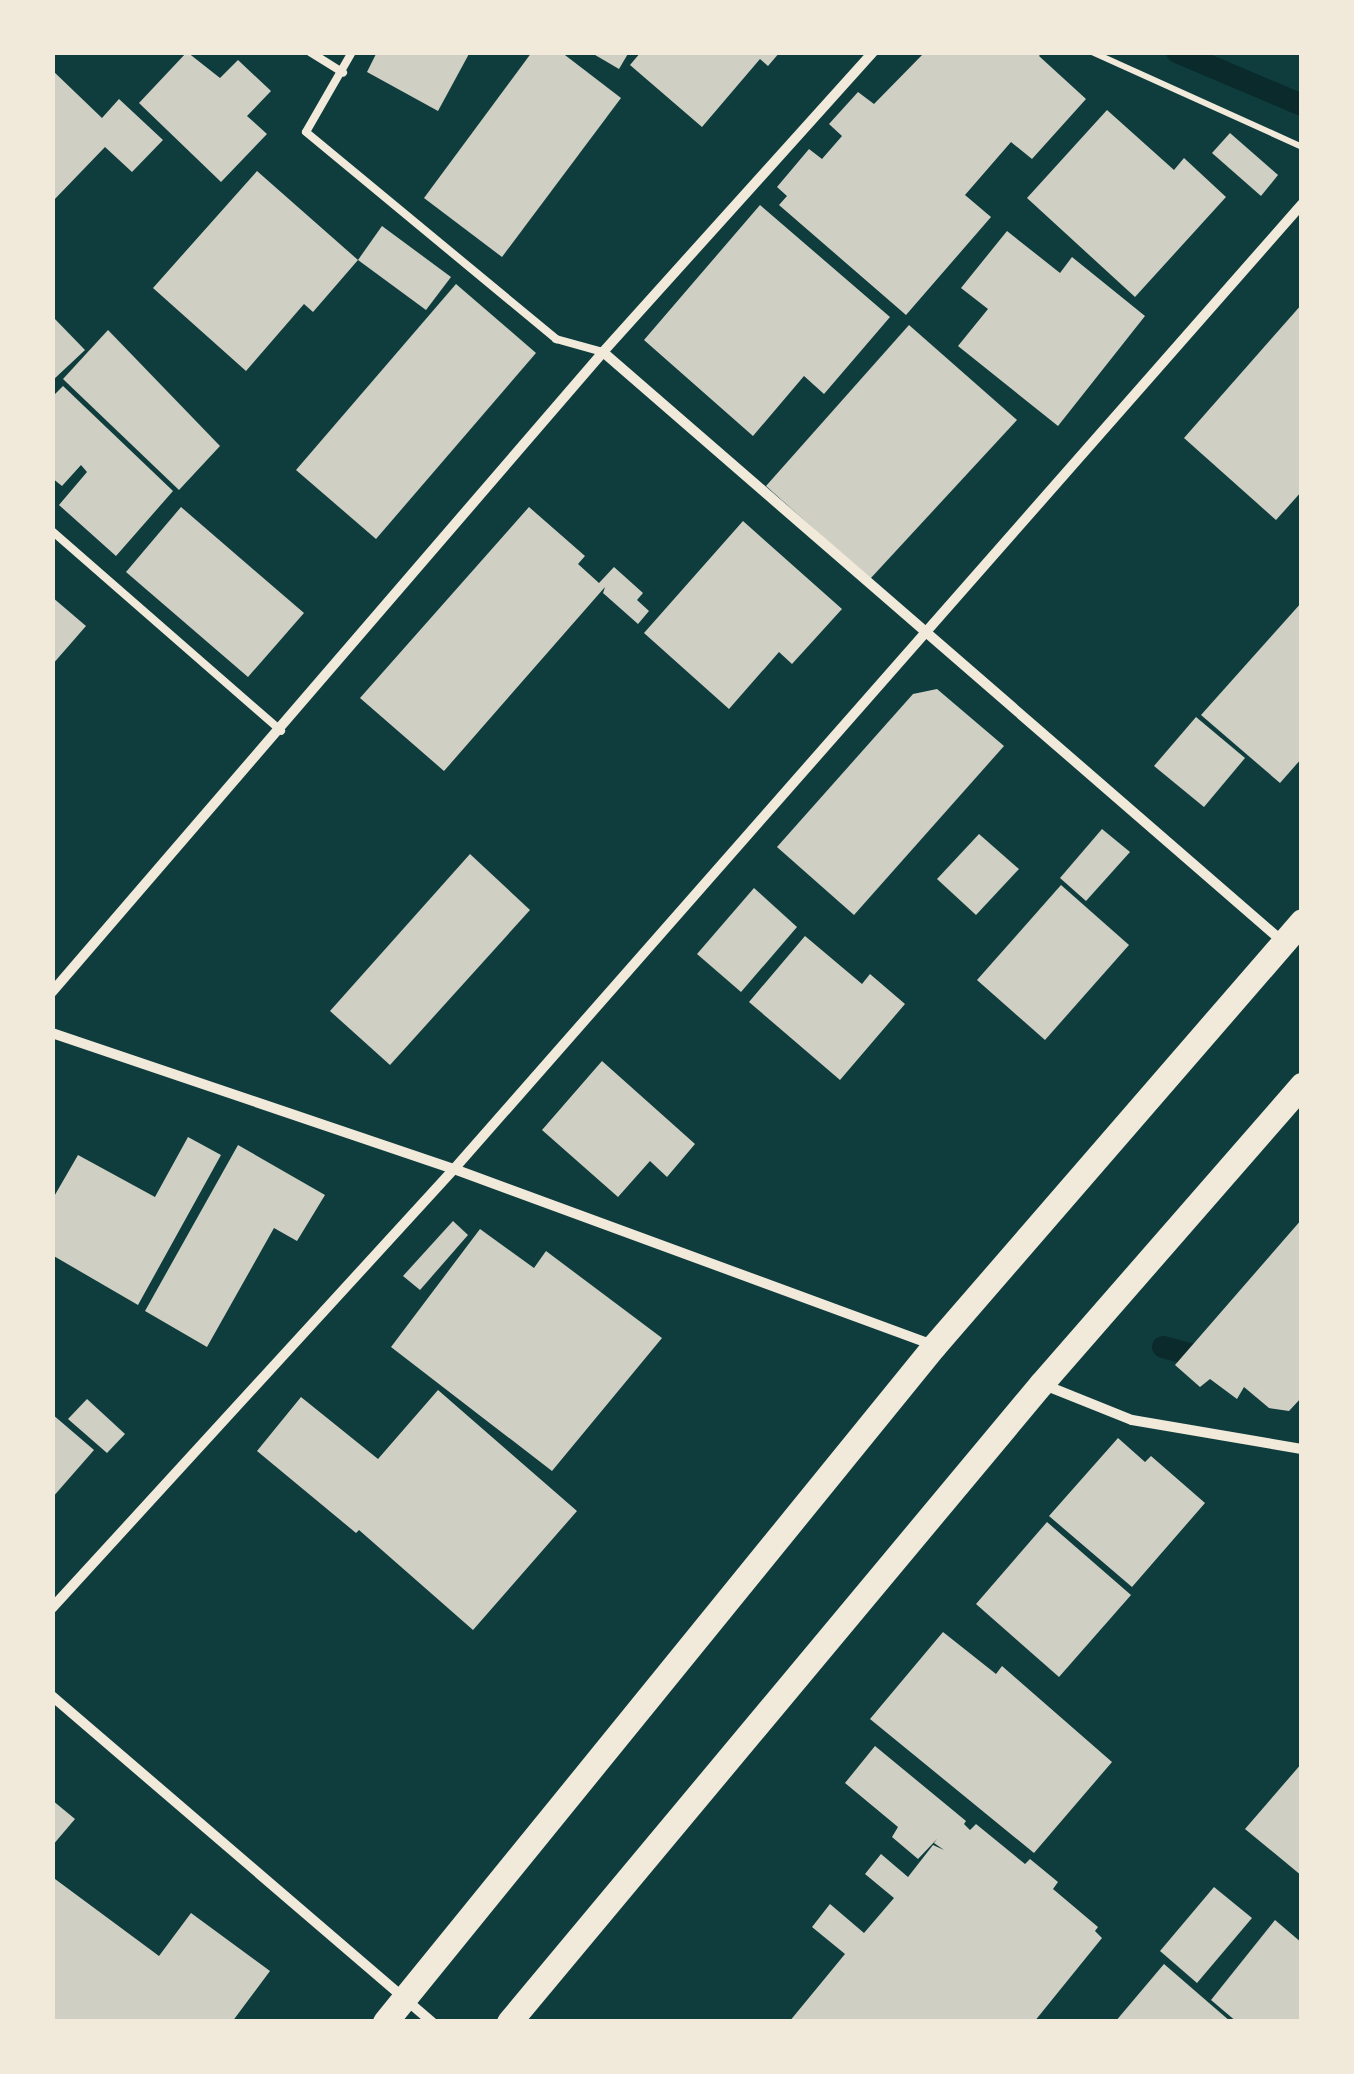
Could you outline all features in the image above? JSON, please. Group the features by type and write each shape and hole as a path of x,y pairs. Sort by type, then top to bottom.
{"main road":[{"path":"385,2022 934,1346 1302,921"},
{"path":"510,2022 1041,1384 1302,1085"}],"street":[{"path":"52,992 281,731 603,352 873,52"},
{"path":"52,1608 454,1170 1302,204"},
{"path":"603,352 1284,942"},
{"path":"52,1033 454,1170 934,1346"},
{"path":"1041,1384 1132,1420 1302,1449"},
{"path":"52,1696 432,2022"}],"lane":[{"path":"310,52 343,74"},
{"path":"352,52 343,74 306,132 556,338 603,352"},
{"path":"52,531 281,731"}],"path":[{"path":"1092,52 1302,147"}],"building":[{"path":"187,52 220,78 238,60 271,91 247,116 267,134 221,182 139,103"},
{"path":"377,52 470,52 438,111 367,72"},
{"path":"532,52 561,52 621,98 502,257 424,198"},
{"path":"590,52 629,52 619,69"},
{"path":"641,52 780,52 768,66 760,59 702,127 630,65"},
{"path":"925,52 1042,52 1039,56 1086,99 1032,159 1011,142 965,195 991,217 906,315 779,205 787,196 777,187 809,149 822,159 842,136 829,124 858,92 874,104"},
{"path":"52,70 102,118 119,99 163,140 132,172 105,147 52,202"},
{"path":"1107,110 1174,170 1184,158 1226,197 1135,297 1027,198"},
{"path":"1230,133 1278,175 1261,196 1212,153"},
{"path":"257,171 358,260 313,312 304,304 246,371 153,288"},
{"path":"760,205 890,317 824,394 804,376 753,436 644,340"},
{"path":"382,226 451,277 426,310 358,260"},
{"path":"1007,231 1060,273 1072,257 1145,316 1058,426 958,346 988,309 961,288"},
{"path":"456,284 536,353 376,539 296,470"},
{"path":"1302,304 1302,491 1276,520 1184,438"},
{"path":"52,316 85,350 52,381"},
{"path":"909,325 1017,420 870,579 766,486"},
{"path":"108,330 220,446 179,490 63,379"},
{"path":"63,386 173,491 116,556 59,505 87,472 81,465 62,486 52,478 52,397"},
{"path":"181,507 304,613 248,677 126,572"},
{"path":"529,507 585,556 578,564 599,583 614,567 643,593 637,600 649,611 638,624 603,593 605,587 444,771 360,698"},
{"path":"743,521 842,609 792,664 779,652 729,709 644,633"},
{"path":"52,597 86,626 52,665"},
{"path":"1302,602 1302,758 1280,783 1201,715"},
{"path":"937,689 1004,746 854,915 777,847 913,694"},
{"path":"1196,717 1245,758 1204,807 1154,766"},
{"path":"1102,829 1130,852 1086,901 1060,878"},
{"path":"979,834 1019,869 976,915 937,879"},
{"path":"470,854 530,910 390,1065 330,1011"},
{"path":"1061,885 1129,945 1045,1040 977,980"},
{"path":"754,888 797,927 741,992 697,954"},
{"path":"805,936 862,984 870,974 905,1004 840,1080 749,1002"},
{"path":"602,1061 695,1144 667,1177 650,1161 618,1197 542,1130"},
{"path":"188,1137 221,1155 138,1305 52,1255 52,1200 78,1155 155,1197"},
{"path":"238,1145 325,1195 297,1241 274,1228 207,1347 145,1311"},
{"path":"1302,1219 1302,1397 1289,1411 1269,1408 1244,1387 1237,1399 1210,1379 1200,1387 1175,1365"},
{"path":"453,1221 468,1235 420,1290 403,1276"},
{"path":"480,1229 534,1268 546,1251 662,1338 552,1471 391,1347"},
{"path":"438,1390 577,1511 473,1630 359,1530 356,1533 257,1451 301,1397 378,1459"},
{"path":"87,1399 125,1434 107,1453 68,1419"},
{"path":"52,1414 94,1450 52,1498"},
{"path":"1118,1438 1145,1462 1151,1456 1205,1503 1132,1587 1049,1516"},
{"path":"1047,1522 1131,1595 1059,1677 976,1604"},
{"path":"943,1632 996,1674 1002,1666 1112,1762 1034,1853 870,1719"},
{"path":"875,1746 966,1821 964,1824 970,1830 976,1824 1025,1864 1030,1859 1058,1882 1053,1889 1098,1927 1095,1931 1102,1938 1034,2022 789,2022 845,1954 812,1927 830,1904 864,1933 894,1898 865,1874 881,1854 908,1877 933,1845 944,1850 934,1843 937,1839 918,1859 892,1837 898,1827 845,1783"},
{"path":"1302,1763 1302,1876 1245,1829"},
{"path":"52,1800 75,1819 52,1846"},
{"path":"55,1879 159,1956 191,1913 270,1971 232,2022 52,2022"},
{"path":"1214,1887 1252,1918 1197,1983 1160,1951"},
{"path":"1275,1920 1302,1943 1302,2022 1237,2022 1211,2000"},
{"path":"1164,1964 1231,2022 1115,2022"}],"waterway":[{"path":"1177,52 1302,105"},
{"path":"1163,1347 1213,1360"}]}
